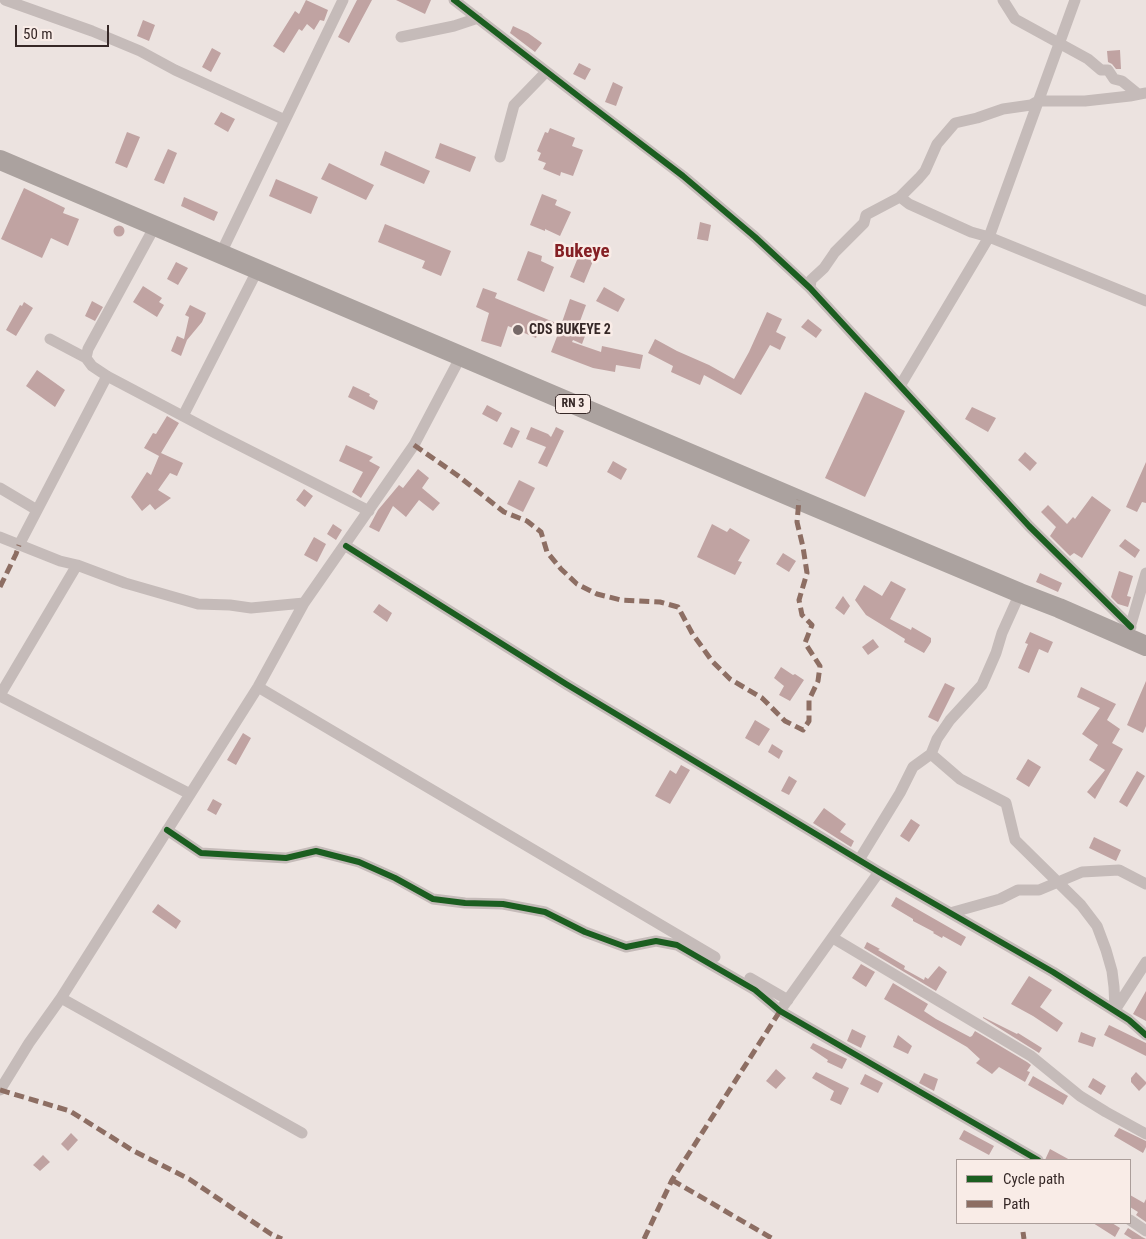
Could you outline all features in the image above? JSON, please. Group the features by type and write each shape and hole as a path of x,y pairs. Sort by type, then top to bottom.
{"highway":[{"name":"RN 3","path":"0,160 1020,593 1129,632 1146,646"}],"street":[{"path":"221,253 343,0"},
{"path":"454,0 684,176 755,237 810,288 1129,632"},
{"path":"1003,0 1015,19 1088,59 1101,70 1108,70 1114,78 1142,93"},
{"path":"900,386 988,237 1075,0"},
{"path":"11,1 140,51 176,70 285,120"},
{"path":"401,37 454,26 478,18"},
{"path":"500,157 514,105 546,72"},
{"path":"810,288 811,280 864,223 866,215 900,197 925,170 937,144 954,123 977,118 1003,109 1031,105 1038,101 1085,101 1142,93"},
{"path":"900,197 909,204 971,232 988,237 1146,301"},
{"path":"86,358 88,350 155,226"},
{"path":"183,416 258,269"},
{"path":"50,339 86,358 92,366 107,376 369,512"},
{"path":"0,1090 29,1043 61,998 258,687 304,603 346,546 414,445 461,356"},
{"path":"19,545 107,376"},
{"path":"0,488 37,510"},
{"path":"0,538 125,583 198,604 251,608 304,603"},
{"path":"346,546 566,684 879,872 1053,972 1130,1020 1146,1035"},
{"path":"77,565 0,695 190,794"},
{"path":"1129,632 1146,573"},
{"path":"859,860 900,793 913,767 931,754 937,739 950,720 982,685 1020,593"},
{"path":"258,687 788,1000"},
{"path":"931,754 960,779 1006,804 1015,840 1081,905 1097,926 1112,971 1115,1010"},
{"path":"168,830 201,853 286,858 316,851 359,862 396,878 433,899 465,904 502,904 545,912 585,932 626,947 656,941 677,945 755,990 780,1011 1036,1159"},
{"path":"950,912 1000,899 1018,890 1039,890 1082,872 1119,870 1146,884"},
{"path":"780,1011 879,872"},
{"path":"833,938 1031,1056 1080,1096 1146,1134"},
{"path":"1115,1010 1146,962"},
{"path":"61,998 302,1134"},
{"path":"1131,1221 1146,1231"}],"building":[{"path":"306,0 328,10 324,21 320,20 314,30 307,24 302,31 299,29 284,53 273,46 295,11 299,14"},
{"path":"357,0 372,0 349,43 338,37"},
{"path":"396,0 431,0 425,14"},
{"path":"143,20 155,25 149,41 137,36"},
{"path":"513,26 528,33 542,43 535,52 510,33"},
{"path":"212,48 221,53 211,72 202,67"},
{"path":"1120,50 1121,69 1116,69 1108,62 1107,51"},
{"path":"579,63 591,69 585,80 573,74"},
{"path":"613,82 623,87 616,106 605,102"},
{"path":"221,112 235,119 228,132 214,124"},
{"path":"550,128 575,138 572,146 583,150 573,176 561,172 560,176 543,169 546,163 538,160 541,153 537,151 545,132 548,133"},
{"path":"127,132 140,137 127,168 115,163"},
{"path":"440,143 476,157 470,172 435,158"},
{"path":"168,149 177,153 164,184 154,180"},
{"path":"385,151 430,171 424,184 380,165"},
{"path":"329,163 374,185 366,200 321,179"},
{"path":"276,179 318,197 311,214 269,196"},
{"path":"24,188 65,208 63,213 79,219 68,246 51,238 42,258 1,239"},
{"path":"542,194 557,200 555,205 571,212 560,236 530,225"},
{"path":"184,197 218,212 214,221 181,206"},
{"path":"700,222 711,225 708,241 697,239"},
{"path":"385,224 451,251 441,276 422,268 425,261 378,242"},
{"path":"117,226 121,226 124,231 123,235 117,236 114,233 114,229"},
{"path":"528,251 542,256 541,261 554,267 544,292 517,280"},
{"path":"579,255 593,261 584,283 570,277"},
{"path":"176,262 188,268 178,285 167,279"},
{"path":"143,286 162,298 159,302 164,305 157,317 133,302"},
{"path":"604,287 625,299 618,312 596,301"},
{"path":"483,288 497,293 495,298 561,325 570,299 586,305 576,332 585,336 582,344 573,340 572,342 601,352 602,346 643,355 640,369 616,365 615,372 593,368 551,352 558,334 540,328 536,338 508,326 501,347 481,341 489,313 476,307"},
{"path":"92,301 103,307 95,321 85,316"},
{"path":"24,302 33,308 16,336 6,330 20,305 22,306"},
{"path":"190,305 206,313 202,322 187,340 181,356 171,351 177,336 184,339 189,317 185,315"},
{"path":"767,312 782,319 776,332 786,337 780,350 770,345 741,395 704,375 700,385 671,372 673,366 648,353 655,339 734,379 749,352"},
{"path":"808,319 822,330 816,338 801,327"},
{"path":"37,370 65,390 55,407 26,386"},
{"path":"353,386 370,394 369,396 378,401 374,410 348,397"},
{"path":"865,392 905,411 865,497 825,478"},
{"path":"487,405 502,413 497,422 482,414"},
{"path":"972,407 996,418 988,432 965,419"},
{"path":"167,416 179,423 161,453 183,463 177,476 170,473 158,490 171,498 155,510 150,504 142,511 131,497 147,472 151,475 159,456 144,448 153,433 156,434"},
{"path":"511,427 520,431 512,448 503,444"},
{"path":"531,427 551,437 556,427 564,431 547,467 538,463 546,447 526,439"},
{"path":"346,445 373,457 369,461 380,467 361,498 352,492 363,472 339,461"},
{"path":"1025,452 1037,463 1030,471 1018,460"},
{"path":"613,461 627,469 621,480 607,472"},
{"path":"1146,462 1146,503 1142,502 1137,512 1126,507"},
{"path":"418,469 429,478 422,488 440,503 433,511 419,500 406,517 393,506 379,532 369,527 378,510 399,485 403,488"},
{"path":"519,480 535,488 523,512 507,504"},
{"path":"304,489 313,496 305,507 296,500"},
{"path":"1092,496 1111,510 1082,558 1074,553 1070,556 1050,536 1056,527 1041,512 1048,505 1067,524 1073,517 1075,519"},
{"path":"333,524 342,530 336,540 327,534"},
{"path":"712,524 727,532 730,528 750,540 738,561 742,562 735,575 697,557"},
{"path":"314,537 326,544 317,562 304,555"},
{"path":"1125,539 1140,550 1135,558 1119,546"},
{"path":"783,553 796,561 789,572 776,564"},
{"path":"1119,571 1133,576 1127,596 1131,597 1128,607 1118,604 1111,597"},
{"path":"1040,573 1062,583 1058,592 1036,582"},
{"path":"891,581 906,589 890,619 911,630 912,627 931,638 931,642 924,653 904,642 905,639 866,615 855,600 864,585 882,596"},
{"path":"843,596 850,606 844,615 835,608"},
{"path":"379,604 392,613 387,622 373,612"},
{"path":"1030,632 1053,642 1048,653 1039,649 1029,673 1018,668 1028,644 1025,643"},
{"path":"873,639 879,647 868,655 862,647"},
{"path":"781,667 804,680 790,701 779,695 784,686 774,678"},
{"path":"1146,681 1146,726 1143,733 1127,725"},
{"path":"945,683 955,688 938,722 928,717"},
{"path":"1081,687 1116,704 1107,720 1120,729 1112,743 1123,749 1095,799 1087,792 1105,770 1089,760 1098,745 1082,734 1100,708 1077,697"},
{"path":"755,720 770,729 759,746 745,738"},
{"path":"243,733 251,738 236,765 227,760"},
{"path":"772,744 783,751 779,759 768,752"},
{"path":"1028,759 1041,767 1029,787 1016,779"},
{"path":"681,765 690,770 670,804 655,796 670,770 676,774"},
{"path":"1137,771 1145,776 1127,807 1119,802"},
{"path":"789,776 797,781 789,795 781,791"},
{"path":"213,799 222,804 216,815 207,810"},
{"path":"824,808 846,824 840,832 854,841 851,847 813,823"},
{"path":"911,819 920,825 909,842 900,836"},
{"path":"1094,837 1121,850 1116,861 1089,848"},
{"path":"896,897 966,937 961,946 933,933 891,906"},
{"path":"158,904 181,921 176,929 152,912"},
{"path":"867,942 905,966 904,969 924,980 925,977 928,979 939,966 947,972 936,991 864,948"},
{"path":"861,964 875,972 866,987 852,978"},
{"path":"1029,976 1052,990 1040,1007 1063,1023 1057,1032 1011,1004"},
{"path":"893,983 928,1004 924,1011 936,1019 970,1037 975,1031 1031,1065 1027,1071 1030,1072 1025,1082 999,1067 992,1074 976,1063 980,1059 967,1047 884,999"},
{"path":"1146,991 1146,1021 1133,1014"},
{"path":"983,1017 1018,1033 1042,1048 1039,1053"},
{"path":"1109,1025 1146,1043 1146,1056 1104,1035"},
{"path":"852,1029 866,1036 861,1048 847,1041"},
{"path":"1081,1032 1096,1038 1093,1047 1078,1042"},
{"path":"898,1035 912,1046 908,1054 893,1047"},
{"path":"813,1043 847,1059 842,1069 827,1062 828,1060 810,1048"},
{"path":"776,1069 786,1078 776,1089 766,1081"},
{"path":"816,1072 849,1088 841,1105 830,1100 834,1091 812,1078"},
{"path":"1136,1072 1146,1082 1139,1091 1131,1082 1131,1078"},
{"path":"924,1073 938,1079 934,1091 919,1083"},
{"path":"865,1074 883,1083 878,1093 860,1084"},
{"path":"1033,1076 1068,1096 1063,1105 1028,1085"},
{"path":"1093,1078 1106,1086 1101,1095 1088,1087"},
{"path":"1119,1128 1146,1141 1143,1153 1114,1136"},
{"path":"964,1130 994,1146 989,1155 959,1139"},
{"path":"71,1133 78,1140 68,1151 61,1144"},
{"path":"1050,1149 1068,1159 1045,1159"},
{"path":"43,1155 50,1162 40,1171 33,1165"},
{"path":"1131,1196 1144,1203 1146,1199 1146,1222 1136,1215 1138,1212 1131,1208"},
{"path":"1095,1224 1114,1224 1120,1228 1115,1237"},
{"path":"1128,1228 1146,1239 1132,1239 1124,1234"}],"marked path":[{"path":"414,445 457,475 504,512 527,521 541,532 547,552 577,584 597,594 621,600 660,602 678,607 692,633 712,661 730,679 762,698 785,721 803,730 809,721 809,700 818,681 820,666 805,643 812,625 802,615 799,600 807,573 797,522 799,500"},
{"path":"0,587 19,545"},
{"path":"644,1239 672,1180 780,1011"},
{"path":"0,1090 70,1111 132,1150 189,1179 271,1234 282,1239"},
{"path":"672,1180 773,1239"},
{"path":"1023,1232 1024,1239"}],"cycle path":[{"path":"454,0 683,176 755,237 810,288 1029,526 1131,627"},
{"path":"346,546 566,684 879,872 1053,972 1129,1020 1146,1035"},
{"path":"167,830 201,853 286,858 316,851 359,862 395,878 433,899 465,903 503,904 545,912 585,932 626,947 656,941 677,945 755,990 780,1011 1036,1159"}],"place":[{"name":"CDS BUKEYE 2","path":"518,330"}],"district":[{"name":"Bukeye","path":"582,252"}]}
